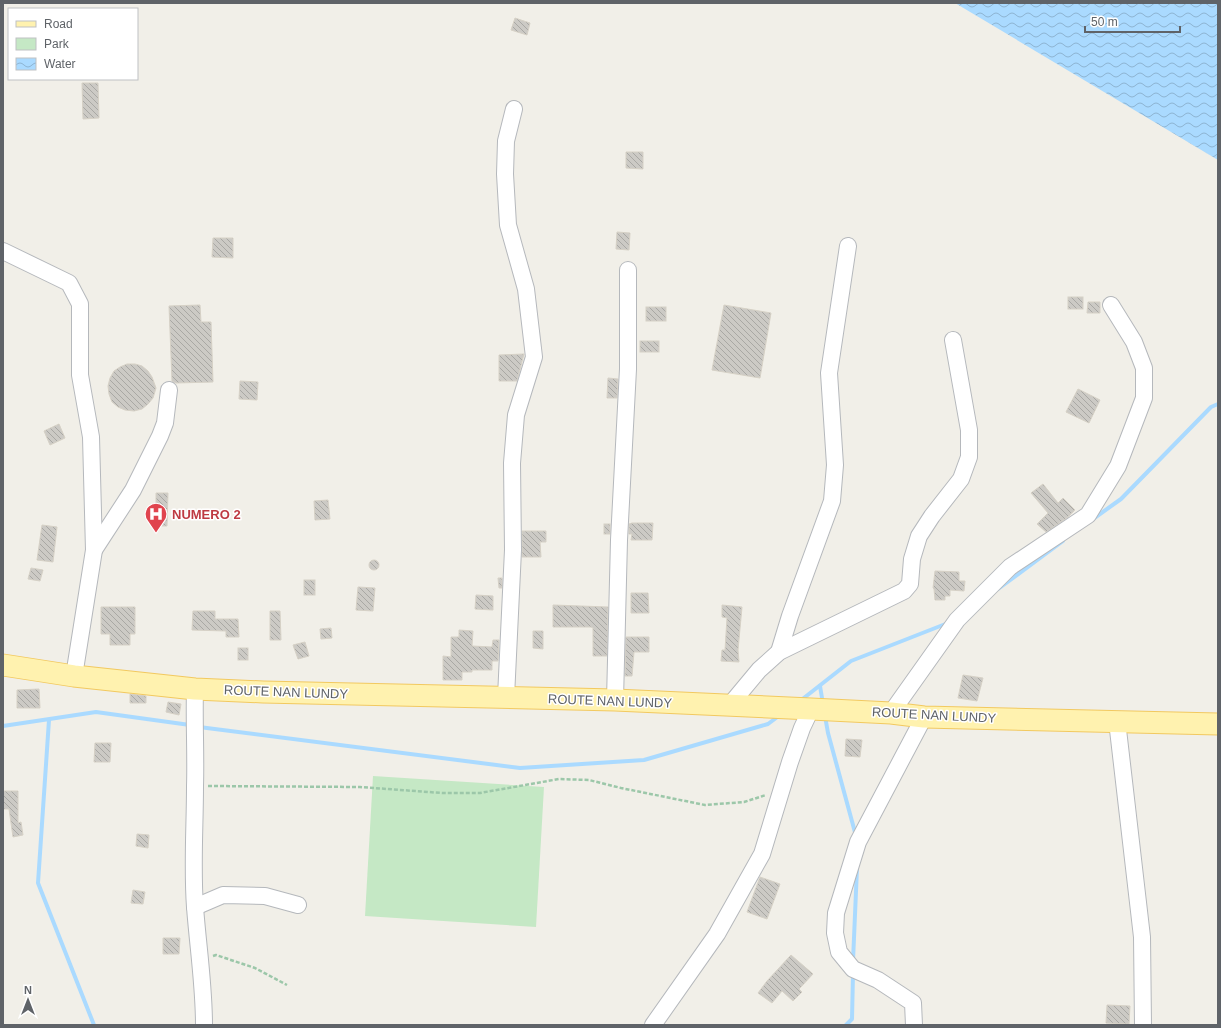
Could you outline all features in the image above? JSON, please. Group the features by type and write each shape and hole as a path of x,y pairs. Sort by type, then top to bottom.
{"main road":[{"name":"ROUTE NAN LUNDY","path":"3,665 74,676 195,689 262,692 615,700 891,713 924,717 1218,724"}],"street":[{"path":"506,697 514,550 512,455 516,415 534,356 526,289 508,225 505,174 506,141 514,109"},
{"path":"779,652 790,616 832,501 835,465 829,373 848,246"},
{"path":"3,251 69,283 80,304 80,376 91,437 94,550 74,676"},
{"path":"615,700 619,540 628,369 628,270"},
{"path":"891,713 957,620 1010,567 1088,515 1118,466 1144,398 1144,368 1134,342 1111,305"},
{"path":"729,706 759,670 779,652 904,591 910,584 912,559 918,536 961,479 969,456 969,430 953,340"},
{"path":"94,550 133,490 160,436 165,423 169,390"},
{"path":"195,689 195,906 204,1000 204,1025"},
{"path":"653,1025 717,934 762,854 802,728 811,709"},
{"path":"914,1025 913,1003 878,980 853,969 839,952 835,933 836,914 858,842 924,717"},
{"path":"1117,721 1142,938 1143,1025"},
{"path":"195,906 223,895 264,896 298,905"}],"path":[{"path":"196,786 360,787 442,793 480,793 559,779 589,780 705,805 744,802 782,790"},
{"path":"200,956 216,955 255,968 287,986"}],"green space":[{"path":"373,776 544,787 536,927 365,916"}],"water":[{"path":"955,3 1218,3 1218,160"}],"building":[{"path":"515,18 530,23 527,35 511,30"},
{"path":"82,83 98,83 99,118 83,119"},
{"path":"626,152 643,152 643,169 626,168"},
{"path":"617,232 630,233 629,250 616,249"},
{"path":"213,238 233,238 233,258 212,257"},
{"path":"1068,297 1083,297 1083,309 1068,309"},
{"path":"1088,302 1100,302 1100,313 1087,313"},
{"path":"200,305 201,322 211,322 213,382 176,383 172,381 169,306"},
{"path":"724,305 771,313 760,378 712,370"},
{"path":"646,307 666,307 666,321 646,321"},
{"path":"640,341 659,341 659,352 640,352"},
{"path":"524,354 517,381 499,381 499,355"},
{"path":"127,364 142,366 152,377 156,388 153,398 148,404 142,409 134,411 125,410 118,407 112,402 109,394 108,386 114,371"},
{"path":"608,378 618,379 617,398 607,398"},
{"path":"240,381 258,382 257,400 239,399"},
{"path":"1078,389 1100,400 1089,423 1066,412"},
{"path":"59,424 65,438 50,445 44,431"},
{"path":"1043,484 1058,503 1063,498 1075,510 1068,517 1046,532 1037,524 1048,513 1031,493"},
{"path":"156,493 168,493 167,526 156,526"},
{"path":"328,500 330,519 315,520 314,501"},
{"path":"653,523 652,540 631,540 632,534 629,534 629,524"},
{"path":"604,524 610,524 610,534 604,534"},
{"path":"42,525 57,527 53,562 37,560"},
{"path":"522,531 546,531 546,542 540,542 541,557 522,557"},
{"path":"372,560 376,560 378,561 378,569 372,570 369,567 369,563"},
{"path":"31,568 43,570 40,581 28,579"},
{"path":"935,571 959,572 959,581 965,581 964,591 950,590 950,596 945,596 945,600 935,600 933,588"},
{"path":"498,578 502,578 502,588 499,588"},
{"path":"304,580 315,580 315,595 304,595"},
{"path":"358,587 375,588 373,611 356,610"},
{"path":"631,593 648,593 649,613 631,613"},
{"path":"476,595 493,596 493,610 475,609"},
{"path":"553,605 608,607 607,656 593,656 593,628 553,627"},
{"path":"722,605 742,607 738,650 739,662 721,661 722,650 725,650 727,618 722,617"},
{"path":"101,607 135,607 135,634 130,634 130,645 110,645 110,634 101,634"},
{"path":"193,611 215,611 215,619 238,619 239,637 226,637 226,631 192,630"},
{"path":"270,611 280,611 281,640 270,640"},
{"path":"331,628 332,638 321,639 320,629"},
{"path":"459,630 473,631 472,646 492,647 493,640 499,640 498,661 492,661 492,670 472,670 472,672 462,672 462,680 443,680 443,656 451,657 451,637 459,637"},
{"path":"533,631 543,631 543,649 533,648"},
{"path":"626,637 649,637 649,652 634,652 632,676 625,676"},
{"path":"305,642 309,656 298,659 293,645"},
{"path":"238,648 248,648 248,660 238,660"},
{"path":"963,675 983,678 977,701 958,698"},
{"path":"39,689 40,708 17,708 17,690"},
{"path":"130,694 146,696 146,703 130,703"},
{"path":"168,702 181,704 179,715 166,712"},
{"path":"846,739 862,740 860,757 845,756"},
{"path":"95,743 111,743 110,762 94,762"},
{"path":"3,791 18,791 18,823 21,822 23,835 13,837 9,809 3,809"},
{"path":"137,834 149,835 148,848 136,846"},
{"path":"760,877 780,884 767,919 747,912"},
{"path":"133,890 145,892 143,904 131,903"},
{"path":"163,938 180,938 179,954 163,954"},
{"path":"791,955 813,974 799,989 802,992 793,1001 782,991 772,1003 758,993"},
{"path":"1107,1005 1130,1006 1129,1024 1106,1023"}],"waterway":[{"path":"1093,519 1121,499 1211,407 1218,404"},
{"path":"998,589 1063,541"},
{"path":"800,701 851,661 948,623"},
{"path":"820,686 823,704"},
{"path":"3,726 96,712 190,725"},
{"path":"199,727 520,768 644,760 768,724 780,715"},
{"path":"825,716 828,733 856,836"},
{"path":"49,720 38,883 94,1025"},
{"path":"853,961 857,868"},
{"path":"846,1025 852,1019 853,974"}],"place":[{"name":"NUMERO 2","path":"156,534"}]}
